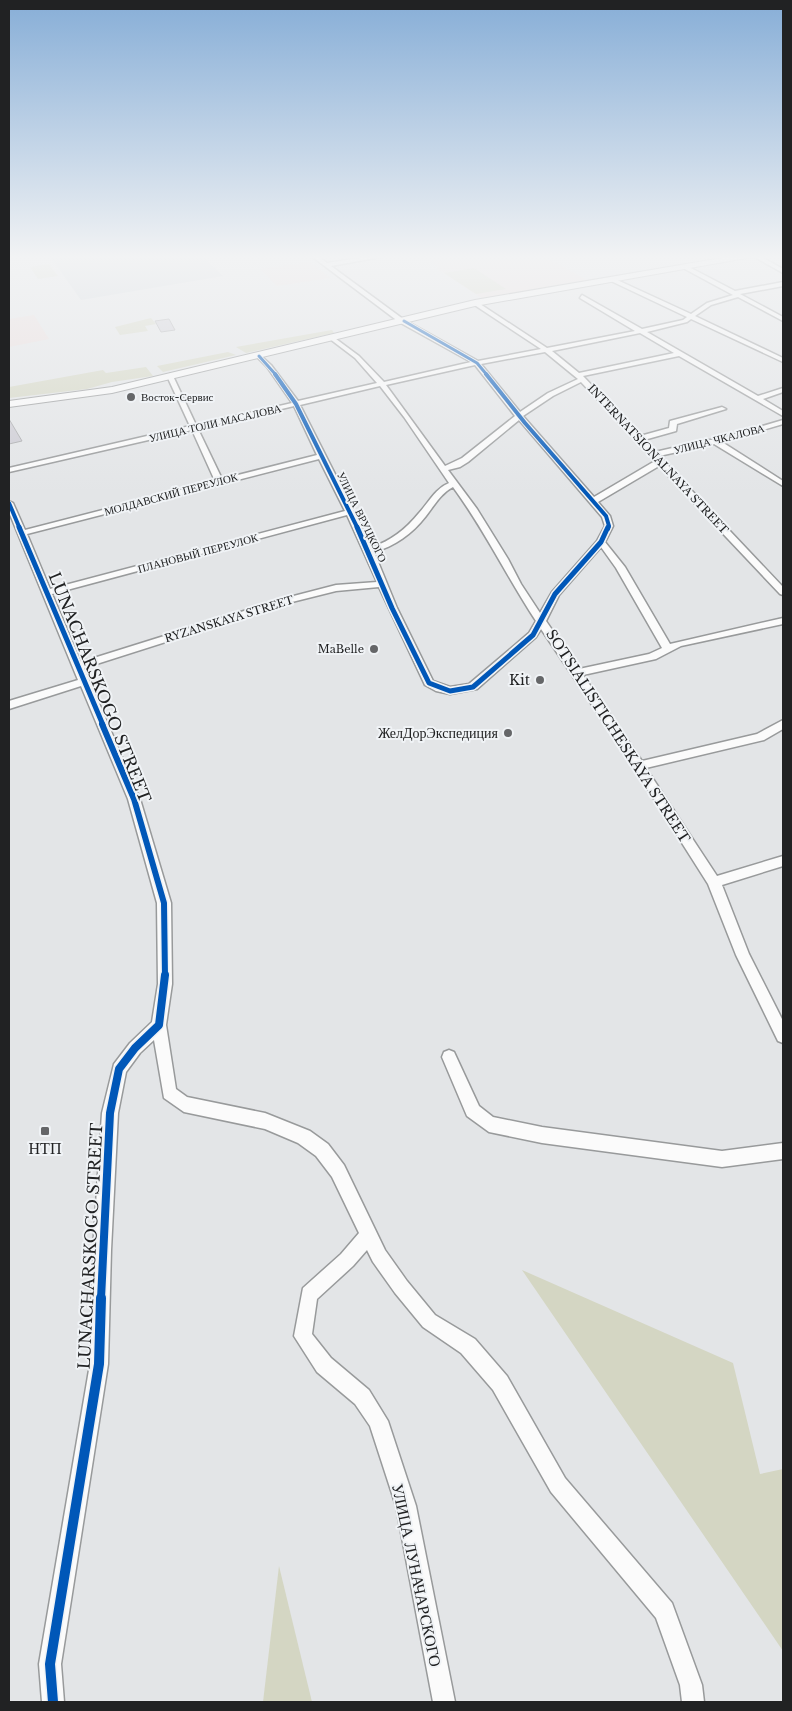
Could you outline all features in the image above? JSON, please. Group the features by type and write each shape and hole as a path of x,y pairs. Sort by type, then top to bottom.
{"street":[{"path":"9,413 345,335"},
{"path":"427,335 477,363 520,417 606,516 609,526 601,542 555,594 542,621"},
{"name":"INTERNATSIONALNAYA STREET","path":"524,335 547,350 580,377 783,592"},
{"name":"УЛИЦА ТОЛИ МАСАЛОВА","path":"9,470 477,363 624,335"},
{"path":"649,335 678,354 783,414"},
{"path":"731,335 783,360"},
{"name":"SOTSIALISTICHESKAYA STREET","path":"332,338 357,357 382,384 473,509 504,559 516,584 639,766 714,882 743,955 783,1036"},
{"path":"443,469 457,465 465,460 540,401 580,377 678,354"},
{"name":"УЛИЦА ВРУЦКОГО","path":"259,356 269,366 296,404 320,456 369,551 392,608 429,683 439,690 462,690 473,687 533,635 542,621"},
{"path":"170,376 219,481"},
{"path":"9,404 112,390"},
{"path":"757,399 783,390"},
{"path":"639,439 667,432 673,429 672,423 722,409"},
{"name":"УЛИЦА ЧКАЛОВА","path":"593,501 657,459 707,442 715,442 783,422"},
{"path":"715,442 723,445 783,484"},
{"name":"МОЛДАВСКИЙ ПЕРЕУЛОК","path":"22,533 320,456"},
{"path":"369,551 388,546 398,539 424,513 441,490 454,484"},
{"name":"LUNACHARSKOGO STREET","path":"9,503 134,799 164,903 165,984 159,1025 135,1048 119,1069 110,1114 102,1250 99,1364 50,1664 53,1702"},
{"name":"ПЛАНОВЫЙ ПЕРЕУЛОК","path":"47,593 349,512"},
{"path":"601,542 613,554 631,582 657,634 668,649"},
{"name":"RYZANSKAYA STREET","path":"78,666 285,601 336,588 382,584"},
{"path":"577,674 652,657 678,644 783,621"},
{"path":"9,705 85,681"},
{"path":"639,766 760,737 783,724"},
{"path":"714,882 783,860"},
{"path":"159,1025 169,1093 184,1104 265,1121 304,1137 322,1150 338,1172 379,1256 429,1322 468,1346 500,1383 558,1485 664,1611 691,1684 693,1702"},
{"path":"449,1057 474,1111 489,1124 542,1135 722,1158 783,1152"},
{"name":"УЛИЦА ЛУНАЧАРСКОГО","path":"369,1234 347,1260 309,1294 303,1336 324,1365 362,1397 378,1421 406,1506 444,1702"}],"shaded area":[{"path":"9,335 46,335 49,339 9,347"}],"green space":[{"path":"305,335 326,335 246,353 236,347"},
{"path":"228,352 236,355 163,372 157,366"},
{"path":"146,367 153,376 112,382 87,389 9,398 9,387 103,370 106,373"},
{"path":"522,1270 733,1363 760,1474 783,1469 783,1651"},
{"path":"279,1566 312,1702 263,1702"}],"building":[{"path":"9,419 22,441 9,444"}],"cycle path":[{"path":"259,356 269,366 296,404 369,551 392,608 429,683 445,690 455,691 473,687 533,635 555,594 601,542 609,526 606,516 525,423 477,363 428,335"},
{"path":"9,503 134,799 164,903 165,984 159,1025 135,1048 119,1069 110,1113 102,1250 99,1364 50,1664 53,1702"}],"place":[{"name":"Восток-Сервис","path":"131,397"},
{"name":"MaBelle","path":"374,649"},
{"name":"Kit","path":"540,680"},
{"name":"ЖелДорЭкспедиция","path":"508,733"},
{"name":"НТП","path":"45,1131"}]}
